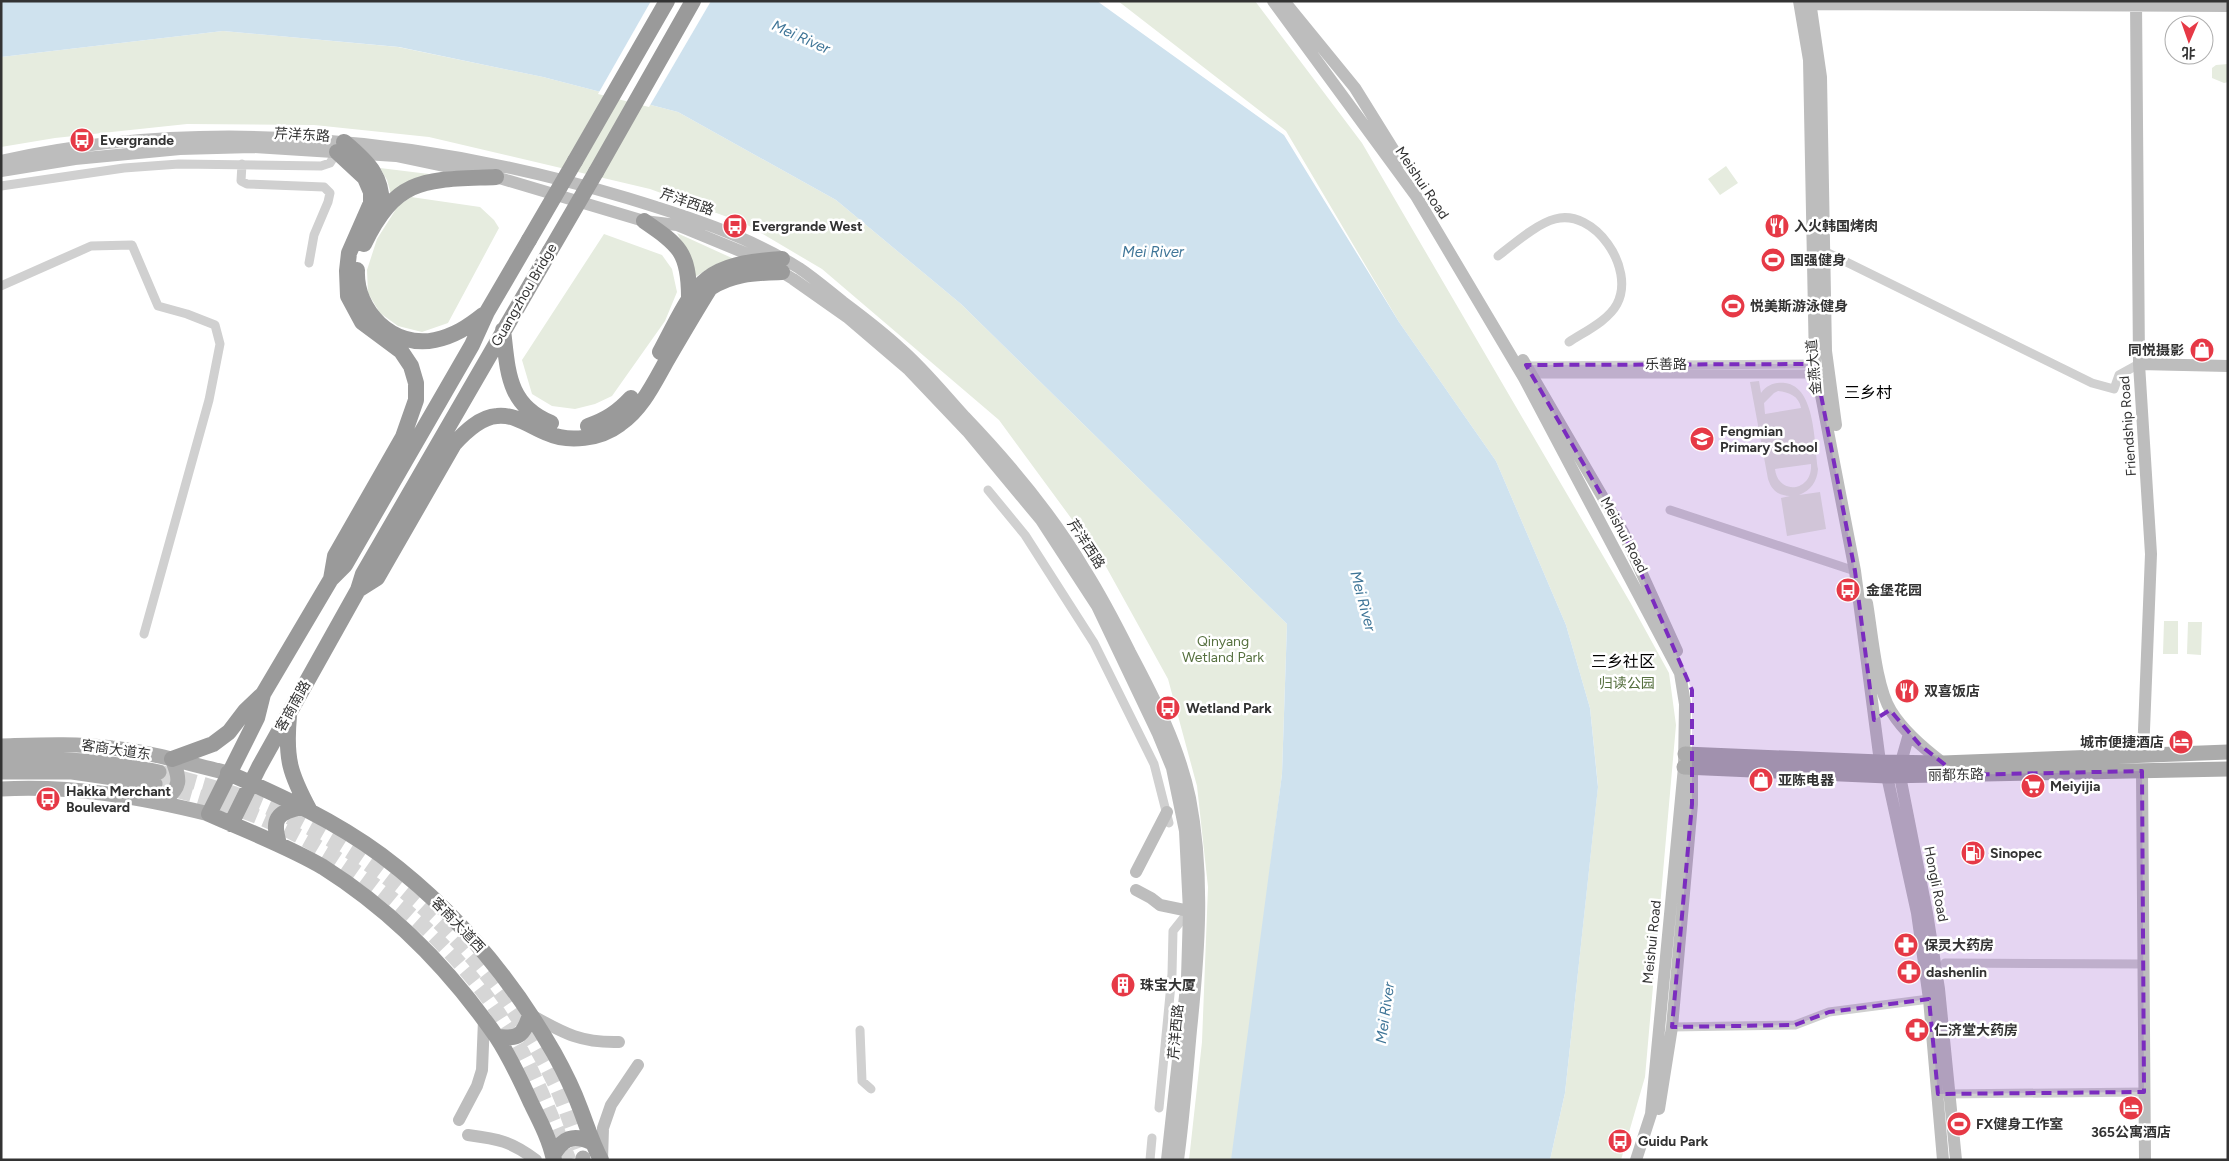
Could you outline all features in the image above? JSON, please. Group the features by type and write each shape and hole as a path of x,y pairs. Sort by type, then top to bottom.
{"highway":[{"name":"Guangzhou Bridge","path":"331,579 345,564 467,353 487,312 667,1"},
{"name":"Guangzhou Bridge","path":"358,590 363,574 693,1"},
{"path":"340,147 357,153 380,182 383,195 381,212"},
{"path":"331,579 335,556 403,437 416,400 416,383 402,351 362,322 348,296 347,271 349,253 371,203 371,192 366,178 340,147"},
{"path":"487,312 452,336 433,341 414,340 395,335 380,325 368,310 359,293 357,281 362,250 381,212 395,197 430,182 496,177"},
{"path":"644,221 671,240 681,252 689,271 689,297"},
{"path":"503,330 506,369 510,383 522,403 531,413 550,423 567,427 586,427 604,421 620,410 635,394 689,297 707,277 722,269 762,260 782,266"},
{"path":"358,590 377,578 454,444 465,432 479,422 497,416 514,417 549,434 569,438 588,437 606,432 620,424 646,396 710,288 724,279 782,266"},
{"name":"客商南路","path":"209,814 257,718 264,694 331,579"},
{"name":"客商南路","path":"231,824 290,711 358,590"},
{"path":"172,759 213,744 229,732 245,711 264,694"},
{"path":"279,844 276,832 278,818 282,813 306,809 290,770 288,733 290,711"},
{"name":"客商大道西","path":"228,773 306,809 381,854 473,937 530,1015 568,1080 592,1142 602,1160"},
{"path":"209,814 279,844 323,868 376,905 421,946 461,990 497,1037 514,1068 554,1158"},
{"path":"497,1037 510,1038 520,1036 526,1028 530,1015"},
{"path":"554,1158 564,1140 571,1137 581,1137 592,1142"}],"main road":[{"name":"Meishui Road","path":"1273,1 1416,196 1525,371"},
{"name":"Meishui Road","path":"1284,1 1355,88 1623,532 1689,677 1692,690 1688,761 1651,1114 1636,1160"},
{"path":"1806,2 2136,3 2228,6"},
{"name":"金燕大道","path":"1806,2 1821,77 1826,351 1829,386 1881,685 1890,710 1910,734 1943,763"},
{"name":"金燕大道","path":"1806,2 1817,369 1855,571 1880,762"},
{"name":"Friendship Road","path":"2136,3 2139,364 2151,554 2143,755"},
{"name":"芹洋东路","path":"1,161 61,150 183,138 243,138 340,147"},
{"name":"芹洋东路","path":"1,171 75,159 180,149 396,147 504,166 575,183"},
{"path":"357,153 396,156 496,177"},
{"name":"芹洋西路","path":"496,177 644,221 677,225 762,260"},
{"name":"芹洋西路","path":"575,183 690,217 742,238 782,266 860,328 909,370 967,431 1041,520 1097,606 1158,734 1172,768 1185,831 1190,910 1187,978 1167,1160"},
{"name":"芹洋西路","path":"782,266 800,268 904,351 996,450 1053,520 1076,555 1100,594 1155,700 1179,758 1189,794 1195,830 1199,882 1199,930 1196,975 1178,1160"},
{"path":"2139,364 2228,366"},
{"path":"1874,715 1883,714 1890,710"},
{"name":"Hongli Road","path":"1910,734 1896,771 1944,1094 1956,1160"},
{"name":"客商大道东","path":"1,746 61,744 104,747 172,759 228,773"},
{"name":"丽都东路","path":"1688,761 1880,762 1896,771 1943,763 2228,752"},
{"path":"1,760 61,759 111,762 157,778 72,772 1,772"},
{"path":"163,802 173,794 178,786 177,770 172,759"},
{"name":"Meishui Road","path":"1645,1160 1659,1114 1672,1027 1692,804 1688,761"},
{"name":"丽都东路","path":"1688,761 1896,771 2228,769"},
{"name":"Hongli Road","path":"1896,771 1929,922 1939,989 1944,1094 1943,1160"},
{"path":"2142,771 2145,1160"},
{"path":"1,789 40,787 91,791 163,802 209,814"},
{"path":"1136,872 1168,818"},
{"path":"1136,890 1160,905 1190,910"},
{"path":"530,1015 566,1035 597,1042 619,1042"},
{"path":"459,1120 477,1086 482,1070 484,1020"},
{"path":"602,1160 604,1128 610,1105 638,1065"},
{"path":"468,1135 502,1140 517,1146 536,1160"}],"street":[{"path":"1,186 124,168 179,164 321,166 330,163 340,147"},
{"path":"242,164 241,181 246,184 324,187 330,193 314,235 309,263"},
{"path":"1498,256 1526,235 1555,219 1570,218 1588,226 1605,238 1615,252 1620,267 1622,288 1617,305 1602,320 1569,342"},
{"path":"1,286 91,246 132,245 158,306 187,314 215,325 220,344 209,400 144,634"},
{"path":"1824,251 2092,383 2114,389 2119,375 2139,364"},
{"name":"乐善路","path":"1525,371 1817,369"},
{"path":"988,490 1025,535 1094,643 1154,764 1168,818"},
{"path":"1670,510 1855,571"},
{"path":"1158,1108 1172,974 1174,931 1190,910"},
{"path":"1945,963 2144,964"},
{"path":"1672,1027 1795,1025 1829,1012 1930,999"},
{"path":"860,1030 862,1081 871,1089"},
{"path":"1944,1094 2144,1092"},
{"path":"1150,1160 1152,1138"}],"highlighted area":[{"path":"1815,364 1855,571 1874,720 1890,710 1920,745 1958,775 2142,771 2144,1092 1938,1094 1929,999 1829,1012 1795,1025 1672,1027 1692,804 1692,690 1623,532 1526,365"}],"green space":[{"name":"归读公园","path":"1118,1 1255,1 1362,143 1630,602 1669,673 1676,725 1645,1077 1621,1160 1550,1160 1565,1093 1598,786 1590,708 1566,625 1496,461 1399,322 1286,131"},
{"name":"Qinyang Wetland Park","path":"223,31 398,47 543,77 678,112 836,200 961,304 1287,624 1282,774 1235,1146 1231,1160 1189,1160 1202,1042 1208,887 1197,786 1168,679 1104,563 999,420 822,269 744,223 650,189 429,137 314,125 187,124 55,138 1,147 1,57"},
{"path":"2228,64 2228,82 2224,83 2212,78 2212,68 2216,65"},
{"path":"1726,166 1738,183 1720,195 1708,179"},
{"path":"380,168 437,175 392,198 387,180"},
{"path":"411,197 480,207 494,220 499,228 448,323 422,332 398,326 380,313 368,293 367,270 377,239 398,206"},
{"path":"677,233 734,259 716,264 695,277 689,255"},
{"path":"604,234 662,255 672,269 677,292 665,321 612,396 595,404 575,409 552,406 532,394 522,360"},
{"path":"1759,381 1761,393 1769,386 1785,383 1795,387 1803,395 1812,418 1818,469 1813,485 1799,495 1820,492 1826,529 1787,536 1781,498 1790,496 1776,492 1771,487 1768,479 1750,382","holes":["1778,391 1793,395 1798,400 1801,408 1765,414 1764,403","1811,464 1807,480 1801,485 1788,487 1777,478 1775,469"]},
{"path":"2164,621 2178,621 2178,654 2163,654"},
{"path":"2188,622 2202,622 2201,655 2187,654"}],"water":[{"name":"Mei River","path":"1,1 1097,1 1284,135 1399,322 1496,461 1566,625 1590,708 1598,787 1565,1093 1550,1160 1231,1160 1282,774 1287,624 961,304 836,200 678,112 543,77 399,47 223,31 1,57"}],"pier":[{"path":"651,1 711,1 649,107 598,94"}],"tunnel":[{"path":"159,772 235,794 286,816 335,842 381,873 424,908 463,947 498,990 529,1035 555,1084 583,1158"},
{"path":"155,784 242,810 303,838 369,880 430,932 482,990 513,1036 539,1088 569,1160"}],"place":[{"name":"Evergrande","path":"82,140"},
{"name":"Evergrande West","path":"735,226"},
{"name":"入火韩国烤肉","path":"1777,226"},
{"name":"国强健身","path":"1773,260"},
{"name":"悦美斯游泳健身","path":"1733,306"},
{"name":"同悦摄影","path":"2202,350"},
{"name":"Fengmian Primary School","path":"1702,439"},
{"name":"金堡花园","path":"1848,590"},
{"name":"双喜饭店","path":"1907,691"},
{"name":"Wetland Park","path":"1168,708"},
{"name":"城市便捷酒店","path":"2181,742"},
{"name":"亚陈电器","path":"1761,780"},
{"name":"Meiyijia","path":"2033,786"},
{"name":"Hakka Merchant Boulevard","path":"48,799"},
{"name":"Sinopec","path":"1973,853"},
{"name":"保灵大药房","path":"1906,945"},
{"name":"dashenlin","path":"1909,972"},
{"name":"珠宝大厦","path":"1123,985"},
{"name":"仁济堂大药房","path":"1917,1030"},
{"name":"365公寓酒店","path":"2131,1108"},
{"name":"FX健身工作室","path":"1959,1124"},
{"name":"Guidu Park","path":"1620,1141"}],"district":[{"name":"三乡村","path":"1868,392"},
{"name":"三乡社区","path":"1623,661"}]}
